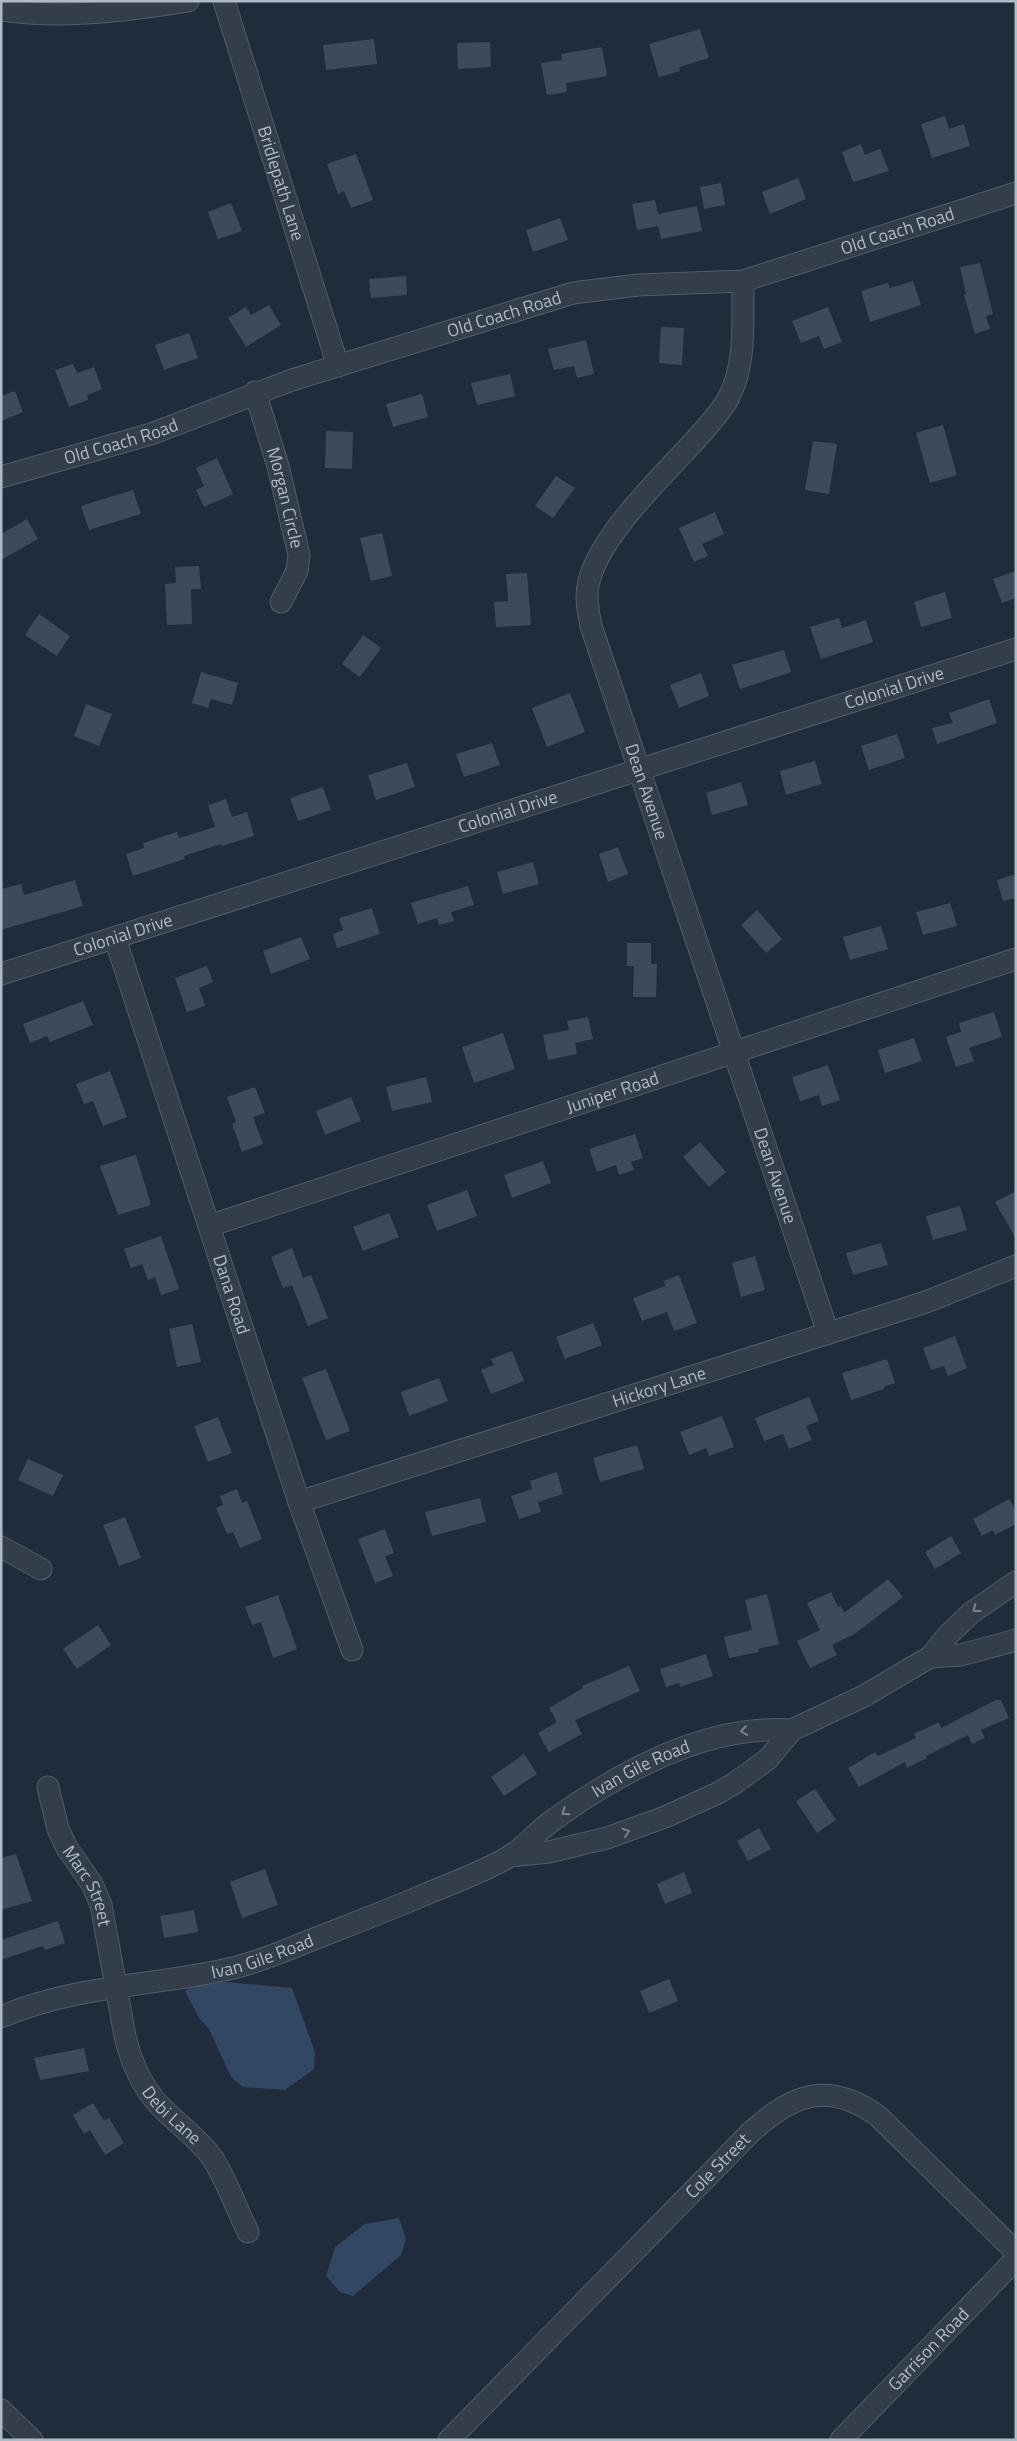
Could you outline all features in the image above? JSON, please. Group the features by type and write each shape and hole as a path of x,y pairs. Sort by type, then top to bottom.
{"street":[{"path":"1,10 68,15 112,13 188,1"},
{"name":"Bridlepath Lane","path":"224,1 338,366"},
{"name":"Old Coach Road","path":"1,477 151,434 255,392 573,293 638,285 743,281 1016,193"},
{"name":"Dean Avenue","path":"743,281 741,356 739,369 728,398 705,430 620,524 596,561 588,582 587,604 591,626 828,1333"},
{"name":"Morgan Circle","path":"255,392 278,466 299,555 297,571 281,602"},
{"name":"Colonial Drive","path":"1,974 1016,648"},
{"name":"Dana Road","path":"115,938 299,1502 352,1650"},
{"name":"Juniper Road","path":"209,1226 1016,959"},
{"name":"Hickory Lane","path":"299,1502 926,1302 1016,1266"},
{"path":"1,1547 41,1569"},
{"name":"Ivan Gile Road","path":"510,1856 549,1852 583,1845 645,1825 718,1793 752,1772 768,1759 792,1730 864,1696 930,1657 949,1634 971,1613 1016,1582"},
{"name":"Ivan Gile Road","path":"930,1657 961,1655 1016,1640"},
{"name":"Ivan Gile Road","path":"1,2017 40,2003 115,1988 220,1971 263,1959 371,1918 510,1856 539,1830 573,1806 606,1786 659,1759 696,1744 734,1732 755,1729 792,1730"},
{"name":"Marc Street","path":"48,1787 61,1835 67,1848 92,1884 101,1905 115,1988"},
{"name":"Debi Lane","path":"115,1988 130,2058 139,2078 151,2096 199,2141 212,2158 248,2232"},
{"name":"Cole Street","path":"449,2440 750,2133 778,2110 794,2101 811,2096 830,2095 848,2098 864,2106 878,2116 1016,2252"},
{"name":"Garrison Road","path":"841,2440 1016,2260"},
{"path":"1,2410 32,2440"}],"water":[{"path":"214,1981 292,1988 315,2052 314,2069 285,2090 243,2087 231,2077 209,2029 199,2018 185,1991 191,1986"},
{"path":"399,2218 406,2239 401,2255 353,2296 340,2292 326,2276 335,2247 365,2224"}],"building":[{"path":"700,29 709,58 679,67 680,71 659,77 649,44"},
{"path":"374,39 377,64 326,70 323,45"},
{"path":"490,42 491,67 458,69 457,43"},
{"path":"602,47 607,76 566,83 567,92 547,95 541,63 562,60 561,54"},
{"path":"945,116 949,129 964,124 970,146 932,158 921,124"},
{"path":"861,144 865,155 880,149 889,171 853,182 842,152"},
{"path":"356,154 373,200 351,208 344,191 338,194 327,164"},
{"path":"798,178 806,199 770,214 762,192"},
{"path":"721,183 725,205 704,209 700,187"},
{"path":"655,200 658,214 697,206 702,231 661,239 658,226 637,230 632,204"},
{"path":"231,203 242,231 218,239 208,212"},
{"path":"560,218 568,240 533,252 526,230"},
{"path":"980,263 993,314 986,316 990,329 975,334 964,295 966,294 960,267"},
{"path":"406,276 407,295 371,298 369,279"},
{"path":"913,281 921,305 870,322 861,291 888,283 890,288"},
{"path":"269,305 281,325 246,347 228,318 246,307 251,315"},
{"path":"828,307 842,342 824,349 819,336 801,343 792,321"},
{"path":"661,327 684,328 682,365 659,363"},
{"path":"189,333 198,358 164,370 155,345"},
{"path":"586,340 594,374 577,378 574,366 554,370 548,349"},
{"path":"73,364 77,373 94,367 102,389 87,395 88,400 69,407 55,370"},
{"path":"510,374 515,396 477,405 471,383"},
{"path":"15,391 23,412 1,421 1,396"},
{"path":"422,394 428,417 393,427 386,404"},
{"path":"943,425 957,475 930,483 916,433"},
{"path":"326,431 353,432 352,469 325,468"},
{"path":"813,441 837,444 829,494 805,490"},
{"path":"217,458 233,494 204,507 196,490 204,486 196,468"},
{"path":"556,476 575,488 553,518 535,506"},
{"path":"133,490 141,514 89,530 81,506"},
{"path":"715,512 724,534 702,544 708,556 694,562 679,528"},
{"path":"27,519 38,539 1,560 1,534"},
{"path":"382,533 392,576 371,581 360,538"},
{"path":"199,566 201,589 191,589 192,624 167,625 165,584 176,583 175,567"},
{"path":"1016,571 1016,598 1002,603 993,579"},
{"path":"527,573 531,625 496,627 494,602 508,601 506,574"},
{"path":"945,592 952,618 921,627 914,602"},
{"path":"39,614 70,636 57,656 25,635"},
{"path":"839,618 842,628 866,620 873,642 821,659 810,627"},
{"path":"363,635 381,648 360,677 342,664"},
{"path":"784,650 791,672 740,689 732,665"},
{"path":"201,672 238,683 232,705 211,699 208,708 192,703"},
{"path":"701,673 709,696 679,708 670,685"},
{"path":"570,693 585,732 547,747 532,708"},
{"path":"989,699 997,723 937,744 932,728 953,723 949,713"},
{"path":"86,704 112,714 99,746 74,736"},
{"path":"897,734 905,758 869,770 861,746"},
{"path":"492,743 500,765 464,777 456,754"},
{"path":"815,761 822,784 786,795 780,771"},
{"path":"407,763 415,787 376,800 368,775"},
{"path":"741,782 748,805 712,815 706,793"},
{"path":"323,787 331,810 298,821 290,798"},
{"path":"226,799 232,817 247,812 254,836 184,856 185,859 133,876 126,854 144,848 143,843 177,832 179,838 215,827 208,805"},
{"path":"618,847 628,874 608,882 599,854"},
{"path":"533,862 539,884 503,894 497,872"},
{"path":"1016,874 1016,898 1003,901 997,880"},
{"path":"75,880 83,906 1,930 1,889 21,884 24,895"},
{"path":"468,886 474,905 451,912 454,921 439,925 437,918 418,924 411,903"},
{"path":"950,903 957,926 923,935 916,912"},
{"path":"372,908 380,934 337,948 333,934 343,930 339,918"},
{"path":"757,910 782,939 766,953 741,925"},
{"path":"881,926 888,949 850,960 843,937"},
{"path":"301,937 310,959 271,974 263,951"},
{"path":"627,943 651,943 651,964 657,964 656,997 633,997 634,966 627,966"},
{"path":"207,966 213,982 199,988 205,1006 187,1012 175,978"},
{"path":"83,1001 93,1025 50,1042 47,1036 30,1043 23,1024"},
{"path":"994,1012 1002,1037 969,1048 974,1061 956,1067 946,1037 961,1032 959,1023"},
{"path":"588,1017 593,1039 575,1043 577,1054 548,1060 543,1035 569,1030 567,1021"},
{"path":"503,1033 515,1069 474,1083 462,1047"},
{"path":"914,1038 922,1061 885,1073 878,1050"},
{"path":"828,1065 840,1100 822,1106 819,1095 800,1101 792,1077"},
{"path":"110,1071 127,1117 103,1126 93,1101 84,1104 76,1084"},
{"path":"426,1077 432,1102 392,1111 386,1087"},
{"path":"255,1087 265,1113 253,1117 263,1144 242,1152 232,1124 236,1122 227,1097"},
{"path":"351,1097 361,1121 325,1135 316,1111"},
{"path":"635,1134 643,1158 631,1162 634,1170 619,1175 616,1165 597,1172 589,1149"},
{"path":"700,1142 726,1172 709,1187 683,1157"},
{"path":"136,1155 151,1205 118,1215 100,1166"},
{"path":"543,1161 551,1183 512,1198 504,1175"},
{"path":"467,1190 477,1216 437,1231 427,1205"},
{"path":"1016,1191 1016,1239 995,1202"},
{"path":"960,1206 967,1230 933,1240 926,1216"},
{"path":"389,1213 399,1237 363,1251 353,1227"},
{"path":"161,1236 179,1289 161,1295 155,1277 148,1280 142,1264 131,1268 124,1249"},
{"path":"881,1243 888,1265 853,1275 846,1253"},
{"path":"292,1248 303,1278 311,1275 328,1318 308,1326 292,1285 283,1288 271,1257"},
{"path":"755,1256 765,1290 741,1297 732,1263"},
{"path":"679,1275 697,1323 674,1331 667,1312 642,1321 633,1298 665,1286 664,1281"},
{"path":"593,1323 602,1345 565,1359 556,1337"},
{"path":"192,1324 201,1362 177,1367 169,1329"},
{"path":"955,1336 967,1368 948,1376 944,1366 931,1370 923,1348"},
{"path":"512,1351 524,1381 491,1394 481,1370 494,1365 491,1359"},
{"path":"887,1359 895,1383 883,1387 884,1389 851,1400 842,1373"},
{"path":"326,1369 350,1431 326,1440 302,1378"},
{"path":"439,1378 448,1401 409,1416 401,1392"},
{"path":"809,1397 819,1421 806,1426 812,1440 789,1449 783,1434 764,1441 755,1418"},
{"path":"722,1416 734,1447 709,1456 706,1448 689,1455 680,1432"},
{"path":"218,1417 232,1453 208,1462 194,1426"},
{"path":"637,1445 644,1469 600,1482 593,1458"},
{"path":"28,1459 63,1475 53,1496 18,1480"},
{"path":"557,1472 563,1494 538,1502 541,1512 519,1519 511,1496 532,1489 530,1481"},
{"path":"237,1489 242,1503 247,1501 262,1539 240,1548 233,1532 227,1534 216,1508 223,1505 220,1496"},
{"path":"480,1498 486,1522 432,1536 425,1512"},
{"path":"1009,1499 1016,1510 1016,1524 995,1535 993,1530 982,1536 973,1519"},
{"path":"125,1517 141,1558 119,1566 103,1525"},
{"path":"385,1529 394,1553 385,1556 393,1576 375,1583 358,1539"},
{"path":"951,1536 961,1553 935,1569 925,1552"},
{"path":"888,1579 903,1597 856,1633 832,1645 837,1655 810,1668 797,1641 820,1630 807,1603 831,1592 838,1607 841,1606 844,1613"},
{"path":"767,1594 779,1644 758,1649 759,1652 729,1658 724,1637 752,1630 745,1600"},
{"path":"278,1595 297,1649 273,1658 261,1622 252,1625 245,1607"},
{"path":"98,1625 111,1645 77,1669 63,1649"},
{"path":"706,1654 713,1676 680,1687 679,1683 666,1687 660,1669"},
{"path":"629,1666 640,1691 575,1720 582,1734 549,1752 538,1733 557,1722 549,1708 583,1688 582,1686"},
{"path":"996,1700 1001,1700 1009,1718 981,1730 985,1738 972,1744 968,1735 926,1756 927,1758 907,1768 905,1762 859,1787 848,1768 875,1752 878,1756 916,1738 914,1734 939,1722 941,1728"},
{"path":"524,1754 537,1774 504,1796 491,1777"},
{"path":"815,1789 836,1820 817,1833 796,1801"},
{"path":"759,1828 771,1849 748,1861 737,1841"},
{"path":"16,1854 32,1901 1,1910 1,1858"},
{"path":"265,1869 278,1905 242,1918 230,1882"},
{"path":"684,1872 692,1893 665,1904 657,1884"},
{"path":"194,1910 198,1932 164,1938 160,1916"},
{"path":"58,1921 65,1943 45,1950 43,1946 1,1960 1,1940"},
{"path":"669,1979 678,2001 649,2013 640,1991"},
{"path":"84,2048 89,2071 40,2080 34,2058"},
{"path":"93,2103 104,2121 109,2118 124,2143 105,2155 90,2130 84,2134 73,2115"}]}
